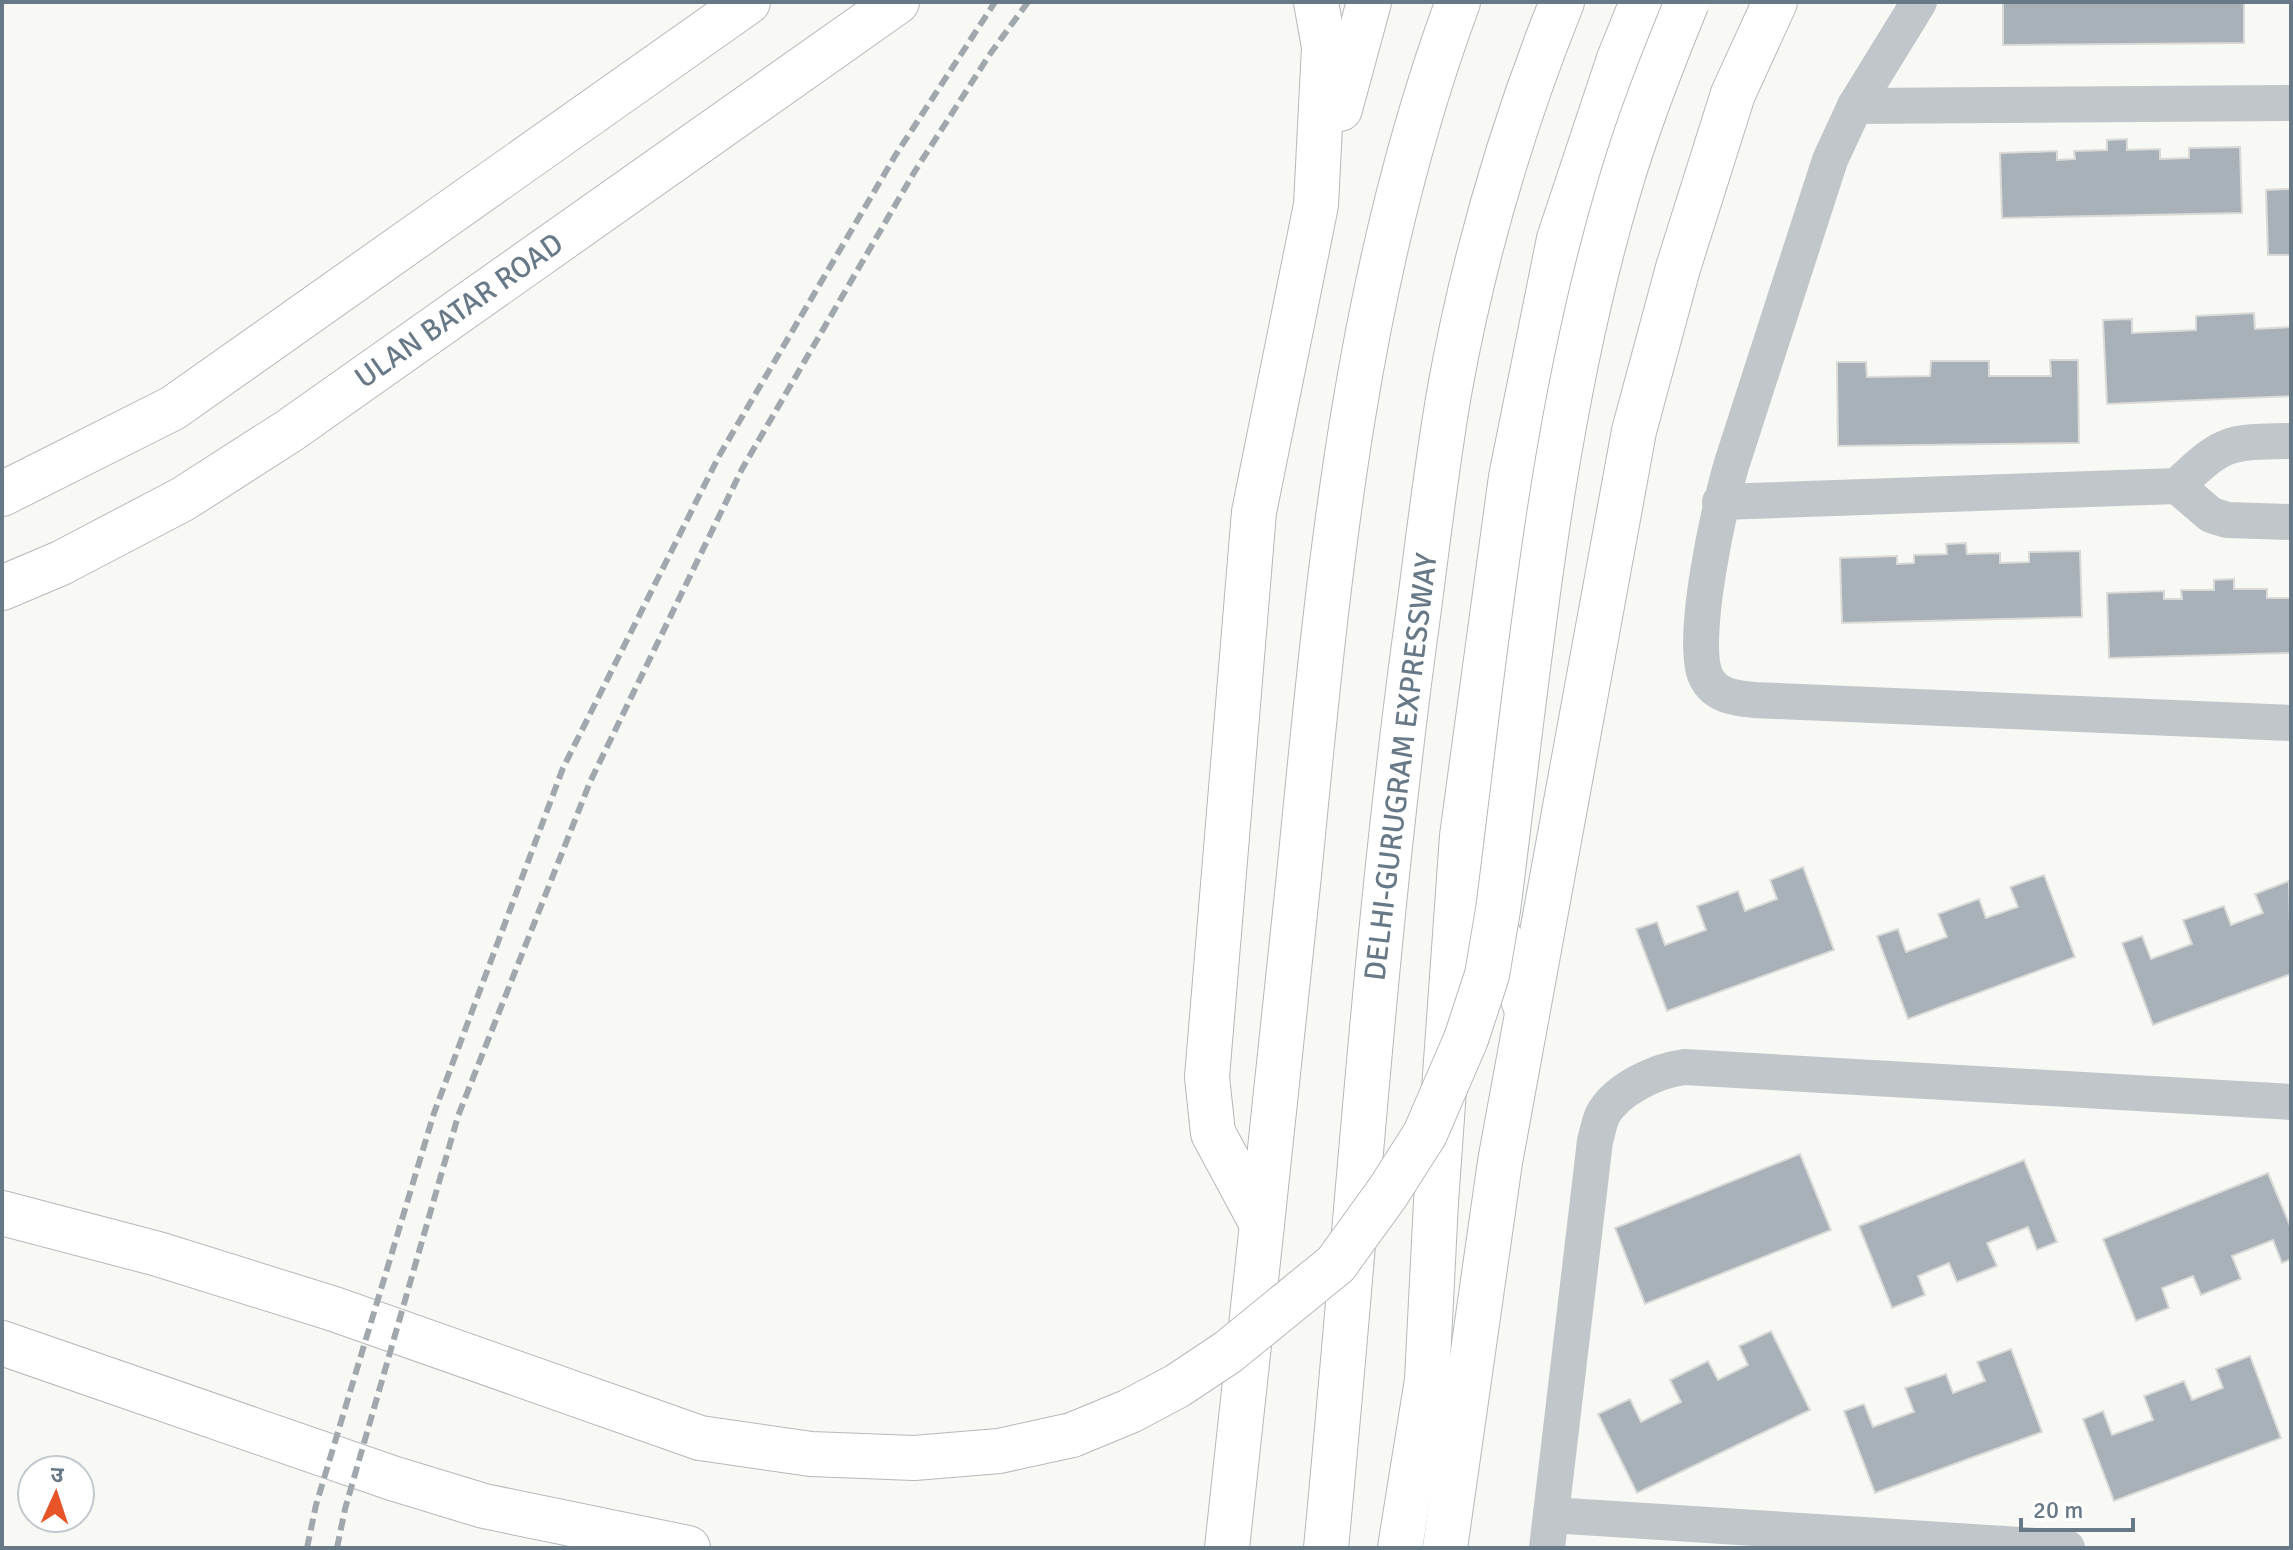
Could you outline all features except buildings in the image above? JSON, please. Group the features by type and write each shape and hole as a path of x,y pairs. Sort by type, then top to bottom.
{"main road":[{"path":"2,494 173,408 748,2"},
{"name":"ULAN BATAR ROAD","path":"2,588 61,563 183,499 289,431 897,2"},
{"path":"1316,2 1324,47 1316,205"},
{"path":"1262,1224 1213,1133 1207,1077 1254,512 1316,205 1369,2"},
{"path":"1227,1548 1326,597 1368,328 1405,168 1458,2"},
{"name":"DELHI-GURUGRAM EXPRESSWAY","path":"1326,1548 1376,975 1406,705 1451,387 1482,244 1511,138 1562,2"},
{"path":"1400,1548 1427,1380 1436,1202 1462,836 1506,506 1559,239 1619,59 1642,2"},
{"path":"2,1213 158,1254 334,1309 700,1438 811,1454 914,1458 999,1451 1072,1435 1130,1411 1190,1378 1228,1352 1336,1264 1425,1134 1466,1039 1487,975 1498,910 1562,435 1586,320 1619,189 1687,2"},
{"path":"1445,1548 1500,1162 1634,431 1678,268 1733,94 1775,2"},
{"path":"1462,836 1527,1011"},
{"path":"2,1343 392,1478 484,1506 688,1548"}],"street":[{"path":"1919,2 1855,106 1830,160 1720,502 1701,627 1701,659 1706,678 1718,692 1754,700 2291,723"},
{"path":"1855,106 2291,103"},
{"path":"1720,502 2177,486 2221,448 2238,442 2291,441"},
{"path":"2177,486 2211,515 2227,520 2291,522"},
{"path":"2067,1548 1549,1531 1595,1141 1603,1115 1616,1100 1646,1078 1664,1070 1684,1067 2291,1102"}],"railway":[{"path":"307,1548 316,1505 434,1113 563,768 719,456 895,156 995,2"},
{"path":"337,1548 345,1509 458,1116 590,782 742,469 915,171 990,54 1028,2"}]}
